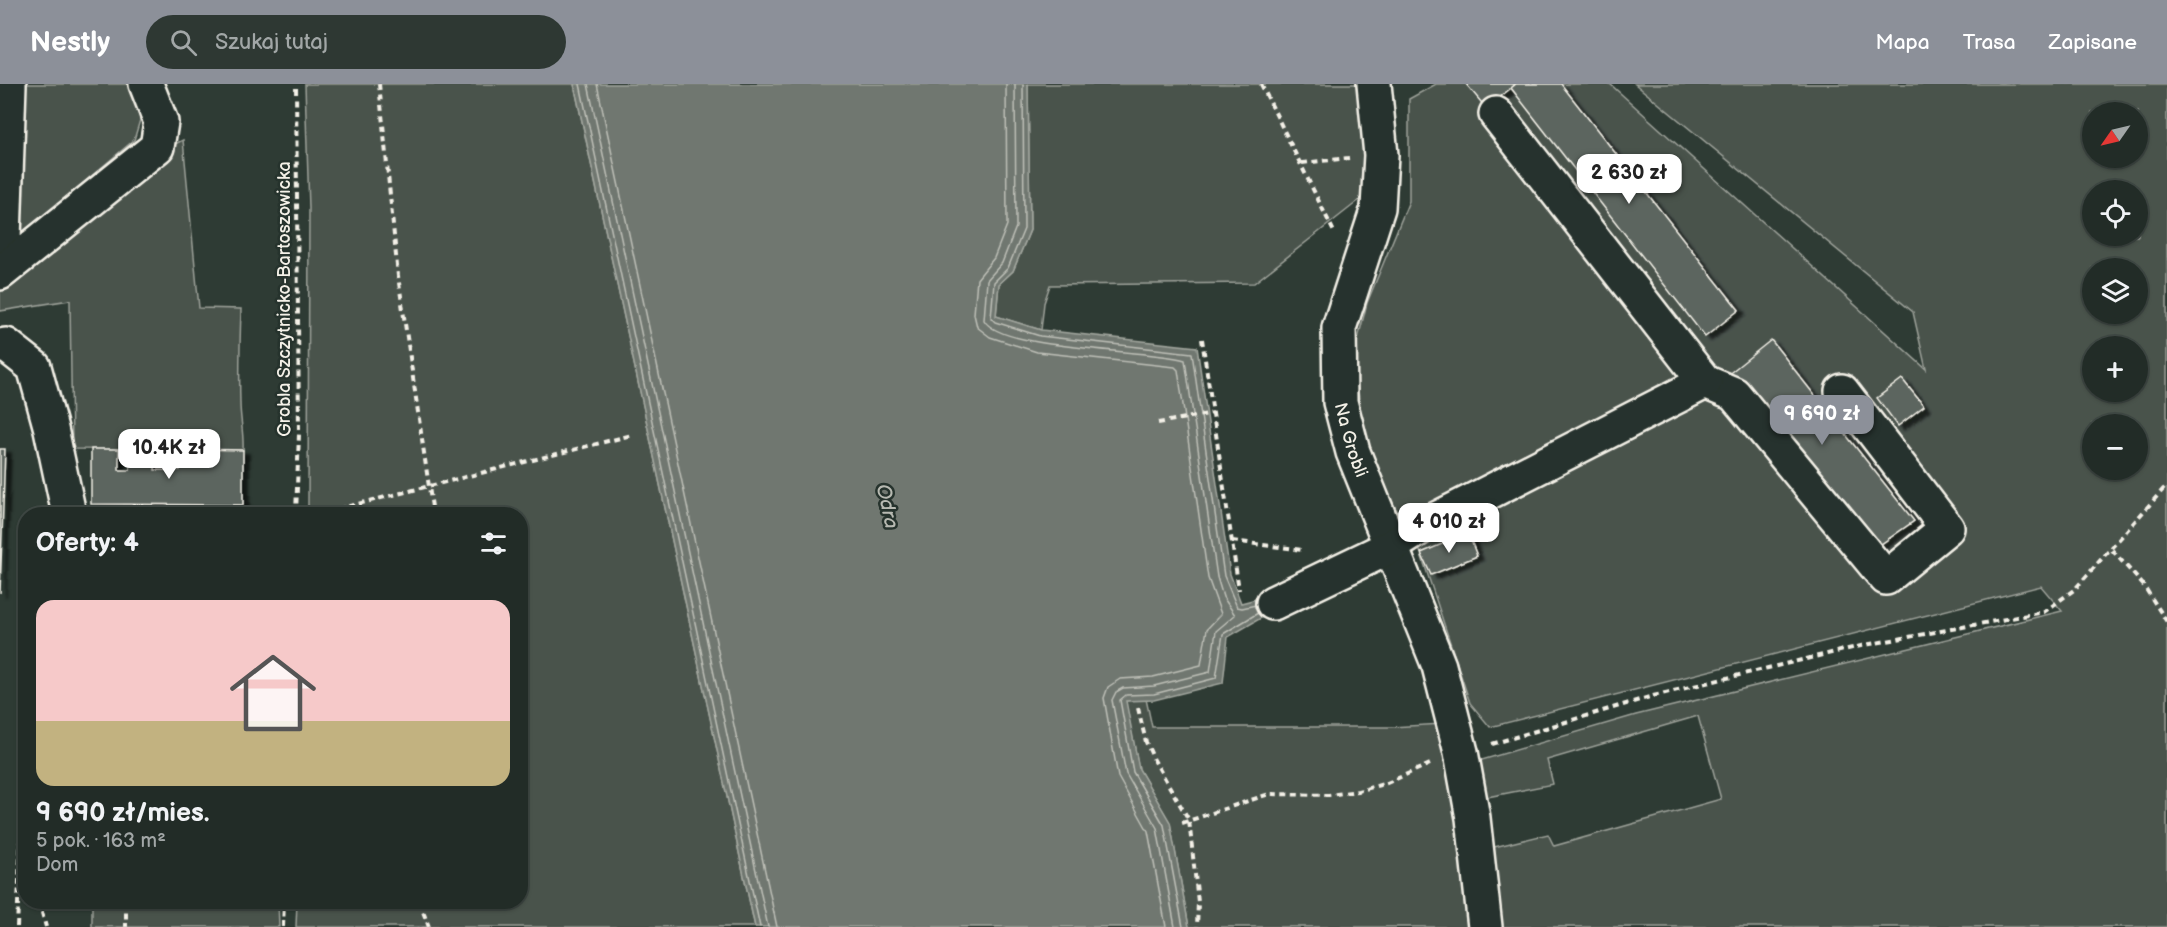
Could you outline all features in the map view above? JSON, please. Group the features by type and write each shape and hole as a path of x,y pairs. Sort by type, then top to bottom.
{"lane":[{"path":"2,272 9,84"},
{"path":"2,272 157,147 161,122 146,84"},
{"name":"Na Grobli","path":"1374,84 1381,155 1378,208 1339,328 1340,402 1353,452 1439,666 1461,752 1473,818 1485,927"},
{"path":"1496,114 1705,382 1734,394 1886,578 1947,528 1842,391"},
{"path":"3,346 34,368 51,429 68,507"},
{"path":"1273,603 1392,546 1423,526 1705,382"}],"path":[{"name":"Grobla Szczytnicko-Bartoszowicka","path":"296,84 299,434 296,507"},
{"path":"379,84 398,276 432,507"},
{"path":"1261,84 1302,163 1337,238"},
{"path":"1302,163 1381,155"},
{"path":"1202,339 1239,590"},
{"path":"1158,423 1213,413"},
{"path":"345,507 632,435"},
{"path":"1461,752 1549,729 1653,696 1768,668 1865,645 2044,612 2075,590 2167,485"},
{"path":"1232,540 1344,555 1348,568"},
{"path":"2112,550 2144,586 2167,622"},
{"path":"1138,708 1146,742 1154,760 1171,793 1189,820 1198,902 1197,927"},
{"path":"1182,823 1269,794 1329,795 1358,791 1387,783 1414,769"},
{"path":"17,927 18,904"},
{"path":"41,909 46,927"},
{"path":"126,909 126,927"},
{"path":"283,909 283,927"},
{"path":"422,909 429,927"}],"shaded area":[{"path":"25,84 130,84 140,120 134,140 18,238"},
{"path":"305,84 574,84 755,927 296,927 297,909 528,909 528,507 308,507 309,208"},
{"path":"1028,84 1362,84 1366,195 1254,283 1050,285 1044,303 1041,330 996,316 999,284 1013,271 1030,230"},
{"path":"1436,84 1610,84 1926,369 1913,312 1635,84 2167,84 2167,927 1502,927 1494,847 1548,834 1554,846 1721,799 1698,716 1547,760 1553,784 1482,798 1475,762 1636,715 2062,611 2041,586 1490,727 1470,703 1419,548 1388,495 1362,425 1354,355 1367,303 1409,201 1409,99"},
{"path":"183,140 199,308 241,309 240,409 243,450 72,449 70,300 0,311 0,289 167,148"},
{"path":"1146,699 1152,727 1391,727 1443,724 1477,927 1189,927 1170,823 1139,769 1125,701"},
{"path":"92,909 278,909 279,927 92,927"}],"water":[{"name":"Odra","path":"574,84 1028,84 1030,230 1013,271 999,284 996,316 1041,330 1197,347 1230,574 1241,603 1268,596 1275,610 1228,637 1223,683 1154,700 1126,701 1139,769 1170,822 1189,927 755,927"}],"building":[{"path":"1466,84 1516,84 1486,108"},
{"path":"1516,84 1561,84 1739,310 1705,337 1511,88"},
{"path":"1771,340 1914,521 1871,551 1731,372"},
{"path":"1902,379 1924,406 1898,426 1877,398"},
{"path":"0,449 5,449 0,593"},
{"path":"91,449 119,449 119,470 130,470 130,458 155,458 155,470 166,470 166,458 169,458 168,470 180,470 179,459 190,458 190,449 243,450 243,505 91,504"},
{"path":"1468,533 1477,556 1431,575 1421,553"}]}
